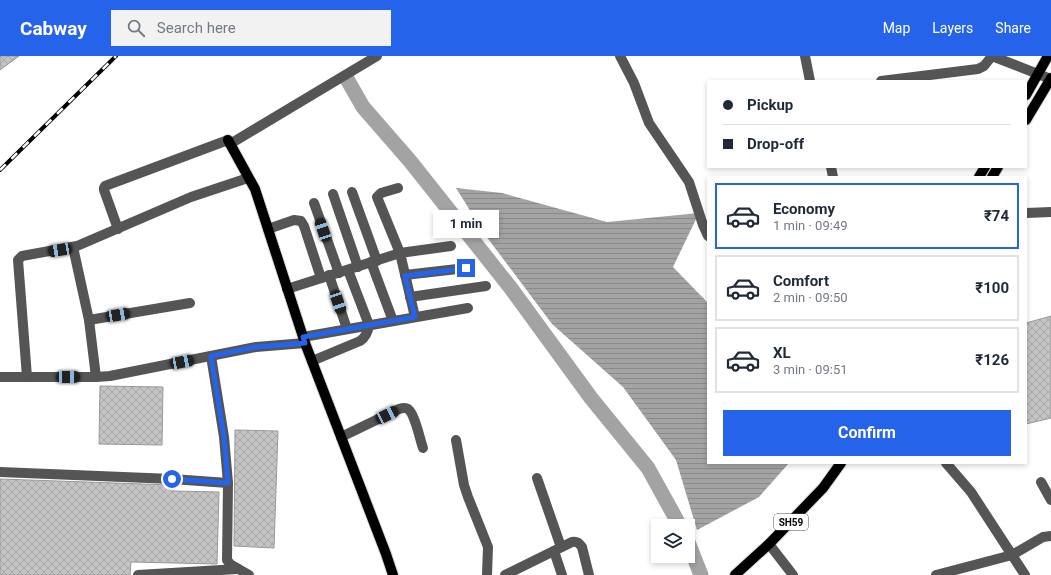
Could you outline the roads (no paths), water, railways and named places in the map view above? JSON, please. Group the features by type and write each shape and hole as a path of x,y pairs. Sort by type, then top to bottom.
{"main road":[{"path":"1027,93 1048,56"},
{"path":"1027,118 1051,78"},
{"path":"229,142 255,189 304,340 393,575"},
{"name":"SH59","path":"735,575 769,544 823,488 840,464"}],"street":[{"path":"118,229 104,190 105,186 229,142 377,56"},
{"path":"620,56 634,83 649,123 689,182 707,234"},
{"path":"805,56 810,80"},
{"path":"889,80 978,69 984,66 992,56 1051,78"},
{"path":"27,377 18,260 22,256 73,247 190,197 248,178"},
{"path":"398,188 381,193 378,197 400,254 415,317"},
{"path":"352,192 393,321"},
{"path":"333,194 339,272 347,329"},
{"path":"314,203 339,272"},
{"path":"1027,213 1051,212"},
{"path":"268,229 294,220 301,221 339,272 369,325 364,339 312,361"},
{"path":"287,289 400,254 451,246"},
{"path":"73,247 89,320 96,377"},
{"path":"405,276 466,268"},
{"path":"410,297 486,286"},
{"path":"89,320 190,303"},
{"path":"0,377 110,376 256,347 304,340 347,329 468,308"},
{"path":"211,356 224,437 228,483 227,557 230,564 249,575"},
{"path":"341,437 404,408 409,410 412,416 423,448"},
{"path":"456,440 464,485 488,547 487,575"},
{"path":"947,464 971,492 1025,575"},
{"path":"0,472 172,479 228,483"},
{"path":"537,478 557,549 562,575"},
{"path":"1041,482 1051,500"},
{"path":"936,575 1012,554 1043,538 1051,536"},
{"path":"505,575 522,571 557,549 575,541 582,547 589,575"},
{"path":"769,544 793,575"},
{"path":"138,575 238,569"}],"waterway":[{"path":"347,79 363,107 410,161 510,287 591,398 648,468 676,519"},
{"path":"695,560 701,575"}],"railway":[{"path":"0,170 116,56"}]}
